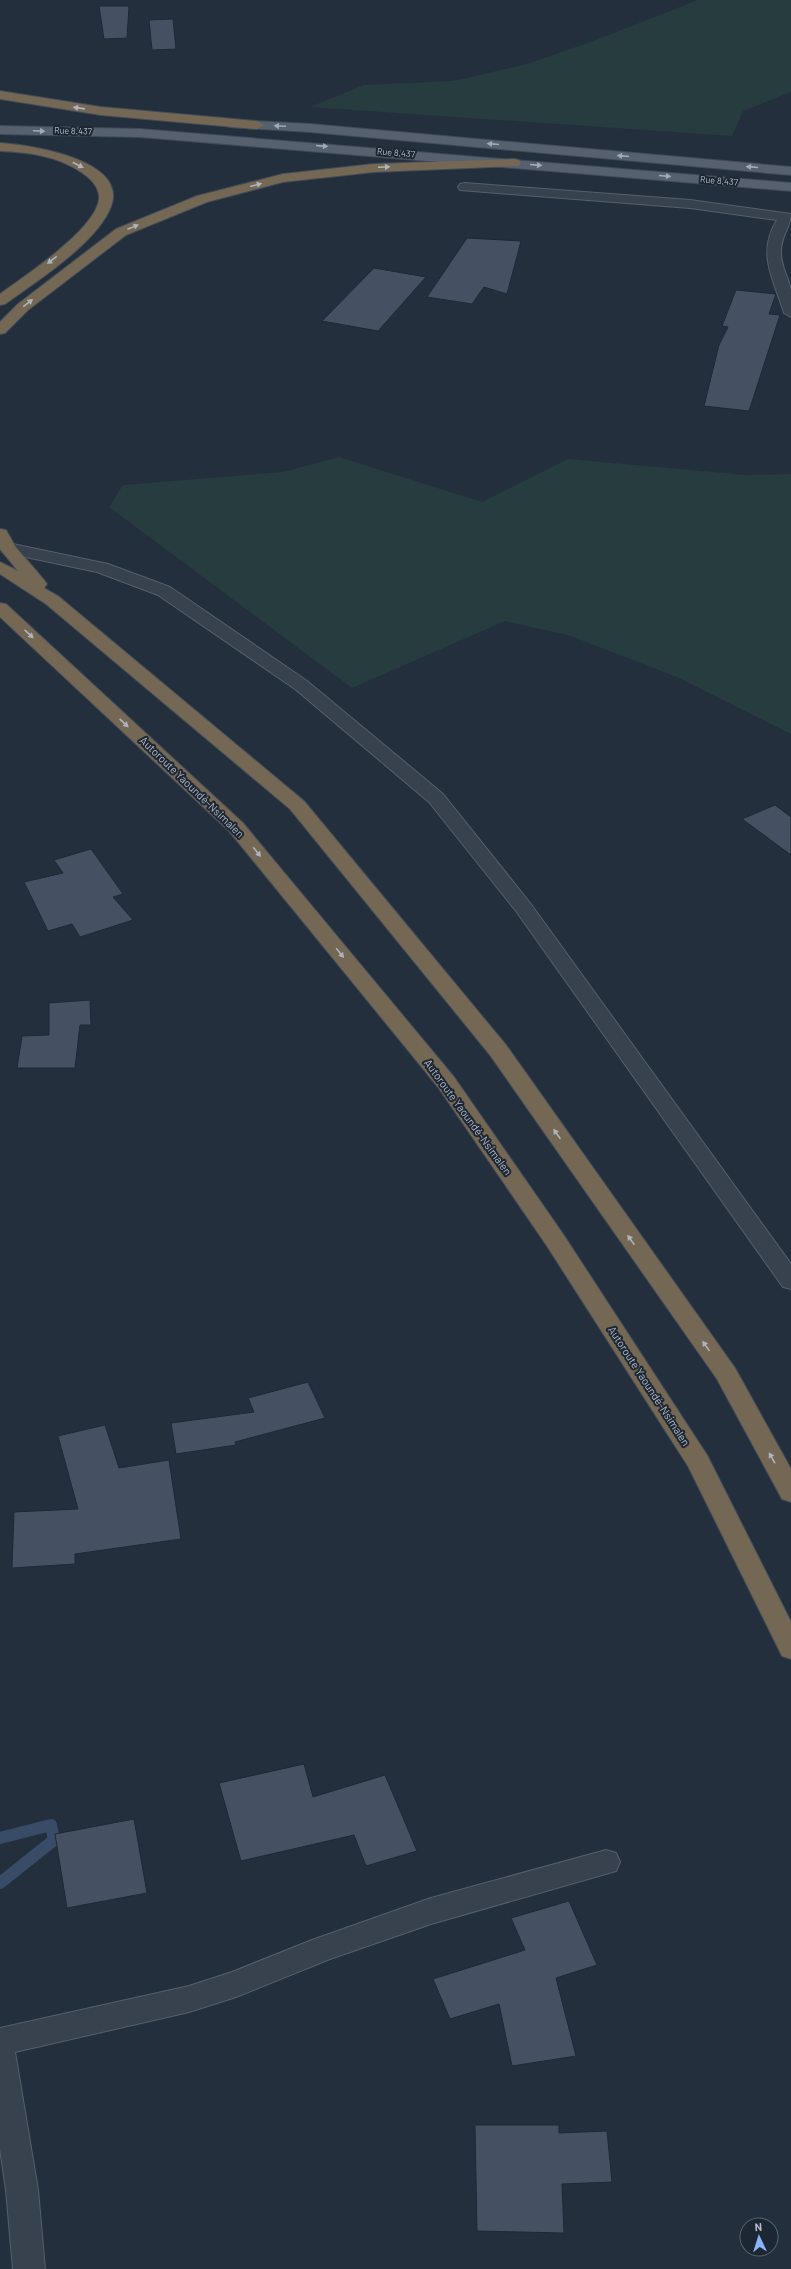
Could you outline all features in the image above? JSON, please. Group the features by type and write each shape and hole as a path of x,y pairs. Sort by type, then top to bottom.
{"highway":[{"path":"0,95 101,111 257,125"},
{"path":"0,147 45,153 80,164 102,181 106,200 99,217 81,238 0,301"},
{"path":"0,330 23,307 121,232 202,199 283,178 374,168 514,163"},
{"path":"4,541 52,600"},
{"path":"0,567 52,600 297,805 498,1050 726,1374 791,1492"},
{"name":"Autoroute Yaoundé-Nsimalen","path":"0,608 236,826 446,1082 555,1240 698,1462 791,1648"}],"main road":[{"name":"Rue 8.437","path":"0,118 257,125 310,128 791,171"},
{"name":"Rue 8.437","path":"0,130 140,133 304,145 791,187"},
{"path":"0,141 304,145"}],"street":[{"path":"465,187 690,204 788,218"},
{"path":"788,218 777,228 772,246 772,257 791,313"},
{"path":"4,541 102,568 164,591 301,685 436,798 523,907 791,1280"},
{"path":"0,2042 190,1999 236,1984 322,1949 431,1911 606,1862"},
{"path":"0,2052 22,2190 29,2269"}],"green space":[{"path":"698,0 791,0 791,92 743,111 732,136 310,107 364,85 453,81 527,64 596,40"},
{"path":"339,457 482,502 568,459 746,475 791,474 791,734 677,677 568,635 505,621 352,688 109,507 123,485 283,472"}],"building":[{"path":"99,6 129,6 127,38 104,39"},
{"path":"173,19 176,49 152,50 149,20"},
{"path":"467,238 521,241 507,294 484,287 472,304 427,297"},
{"path":"374,268 426,277 378,331 322,321"},
{"path":"736,290 776,294 769,314 780,315 749,411 704,406 719,345 728,327 722,326"},
{"path":"775,805 791,817 791,855 742,819"},
{"path":"91,849 123,894 113,897 133,920 80,937 72,924 48,931 24,882 63,873 54,860"},
{"path":"90,1000 91,1025 80,1025 75,1068 17,1068 22,1036 49,1035 49,1003"},
{"path":"308,1382 325,1418 235,1442 236,1445 176,1454 171,1423 254,1412 248,1398"},
{"path":"105,1425 119,1468 169,1460 181,1539 75,1554 75,1564 12,1568 14,1512 78,1509 58,1436"},
{"path":"304,1764 313,1797 385,1775 417,1851 366,1866 354,1835 241,1861 219,1783"},
{"path":"134,1819 147,1893 67,1908 55,1834"},
{"path":"569,1901 597,1965 556,1978 576,2056 512,2066 499,2004 450,2019 433,1979 525,1950 511,1918"},
{"path":"475,2125 559,2125 559,2133 607,2131 612,2182 562,2184 564,2233 477,2231"}],"waterway":[{"path":"0,1838 51,1825 54,1840 0,1883"}]}
